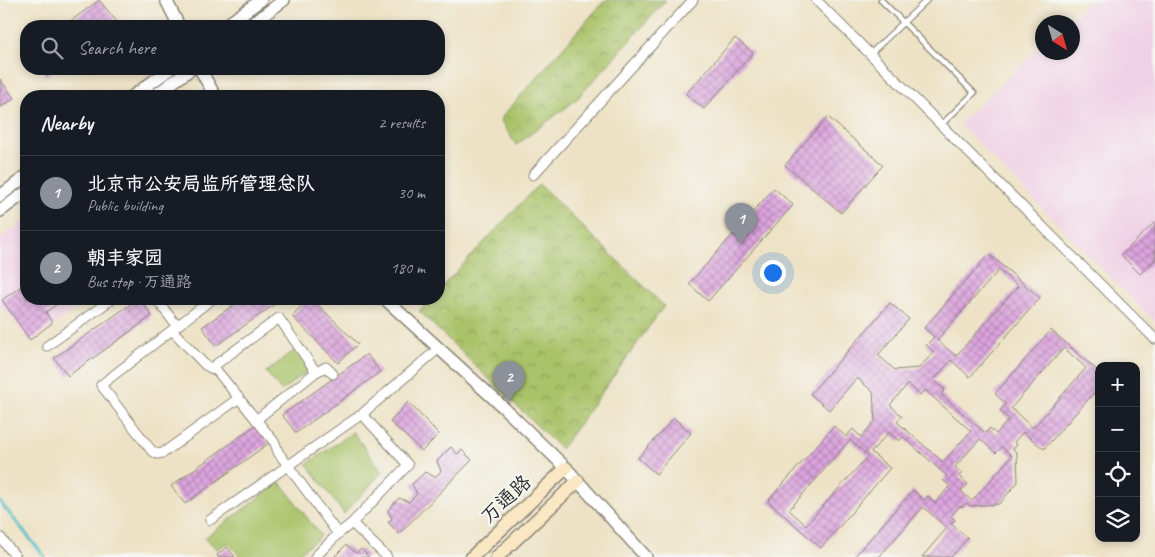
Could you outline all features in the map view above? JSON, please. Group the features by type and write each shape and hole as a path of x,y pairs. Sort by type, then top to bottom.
{"main road":[{"name":"万通路","path":"472,557 566,468"},
{"name":"万通路","path":"497,557 578,481"}],"street":[{"path":"166,0 176,20"},
{"path":"233,20 260,0"},
{"path":"256,20 284,0"},
{"path":"533,175 693,0"},
{"path":"816,0 1155,339"},
{"path":"141,90 162,75"},
{"path":"162,90 183,75"},
{"path":"203,75 212,90"},
{"path":"0,196 20,181"},
{"path":"0,211 20,196"},
{"path":"47,346 104,305"},
{"path":"160,305 204,365 218,371 275,443 278,452 338,534"},
{"path":"204,305 101,385 151,450 157,454 163,453 239,398"},
{"path":"392,305 566,468 646,557"},
{"path":"211,368 279,318 316,372"},
{"path":"210,520 362,414 439,348"},
{"path":"256,420 316,372 326,367 333,374"},
{"path":"315,557 352,523 408,465 362,414"},
{"path":"352,523 387,557"},
{"path":"0,537 16,557"}],"lane":[{"path":"881,0 974,93 941,125"},
{"path":"870,54 927,0"}],"shaded area":[{"path":"1092,0 1155,0 1155,322 959,124 1035,53 1035,60 1080,60 1080,15 1076,15"},
{"path":"20,224 20,305 80,305 31,342 0,305 0,238"}],"green space":[{"path":"605,0 666,0 576,100 516,145 500,119"},
{"path":"539,184 664,306 561,449 419,311 424,305 445,305 445,284"},
{"path":"295,350 309,370 281,391 266,372"},
{"path":"353,432 382,472 344,514 307,464"},
{"path":"280,482 321,536 294,557 241,557 228,543 217,549 205,538"}],"building":[{"path":"99,0 116,20 72,20"},
{"path":"735,38 753,53 704,109 686,94"},
{"path":"0,79 14,98 0,108"},
{"path":"828,117 883,165 841,213 785,165"},
{"path":"774,188 793,205 708,301 689,284"},
{"path":"1155,222 1155,260 1140,274 1121,255"},
{"path":"989,254 1040,298 970,377 951,360 934,380 945,390 941,394 985,433 990,428 996,434 1009,419 1000,411 1006,404 995,394 1051,330 1095,368 1095,392 1044,449 1023,432 1014,442 1017,445 1013,449 1017,453 1018,482 999,504 970,506 966,503 962,507 960,506 951,516 955,520 951,524 968,538 951,557 922,557 947,528 923,507 879,557 854,557 913,490 924,500 928,496 935,503 950,486 943,480 947,476 903,437 899,441 889,432 871,452 890,468 821,548 768,501 834,426 846,437 853,429 861,437 875,421 873,392 857,378 829,410 810,394 890,303 909,319 878,355 895,370 919,368 934,352 926,345 934,337 924,328","holes":["999,270 1018,286 956,356 937,340","1064,348 1086,368 1033,428 1011,408","908,384 920,395 925,390 971,431 943,462 897,422 902,416 890,405","980,439 996,453 1002,447 1012,456 972,501 961,491 968,484 959,476 962,473 955,467","850,440 868,456 806,525 789,510"]},
{"path":"20,287 20,305 56,305 46,312 52,323 30,340 2,300"},
{"path":"129,305 144,305 152,316 68,376 54,358"},
{"path":"233,305 274,305 216,346 202,327"},
{"path":"302,305 318,305 358,344 338,363 292,316"},
{"path":"367,354 380,372 296,433 282,415"},
{"path":"408,402 439,434 422,451 390,422"},
{"path":"674,418 691,433 656,474 638,458"},
{"path":"256,425 269,443 185,504 171,486"},
{"path":"451,447 457,454 462,450 472,460 399,534 388,522 392,519 388,510 399,498 409,502 417,494 412,484 425,472 435,477 441,471 437,461"},
{"path":"346,545 356,553 361,549 369,557 334,557"},
{"path":"227,547 235,557 218,557 217,555"}],"waterway":[{"path":"0,502 45,557"}],"place":[{"name":"北京市公安局监所管理总队","path":"741,244"},
{"name":"朝丰家园","path":"509,402"}]}
